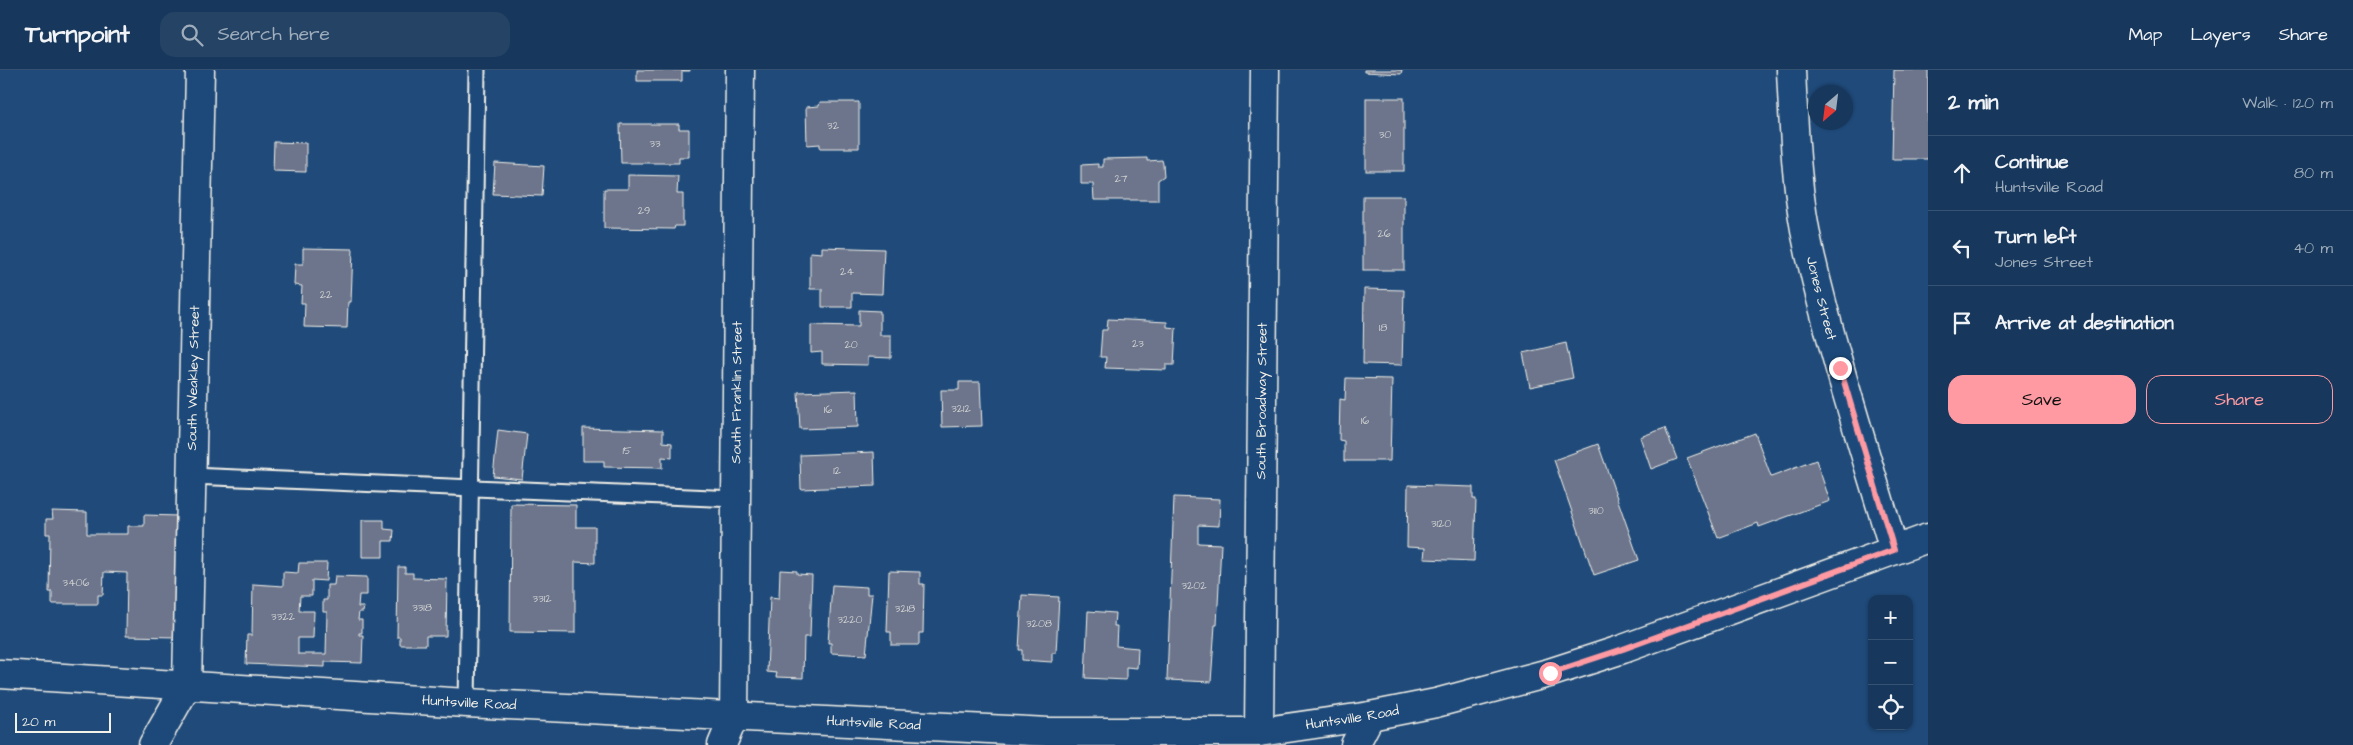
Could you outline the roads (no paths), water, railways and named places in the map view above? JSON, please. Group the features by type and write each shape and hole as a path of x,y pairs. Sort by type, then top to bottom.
{"street":[{"name":"South Weakley Street","path":"187,686 200,70"},
{"name":"South Franklin Street","path":"734,716 740,70"},
{"name":"South Broadway Street","path":"1260,732 1265,70"},
{"name":"Jones Street","path":"1791,70 1797,177 1810,254 1840,368 1894,550"},
{"name":"Huntsville Road","path":"0,674 468,703 1048,732 1260,732 1436,704 1550,673 1623,649 1928,538"},
{"path":"154,745 187,686"},
{"path":"722,745 734,716"},
{"path":"1354,745 1370,716"}],"lane":[{"path":"468,703 477,70"},
{"path":"191,476 736,499"}]}
